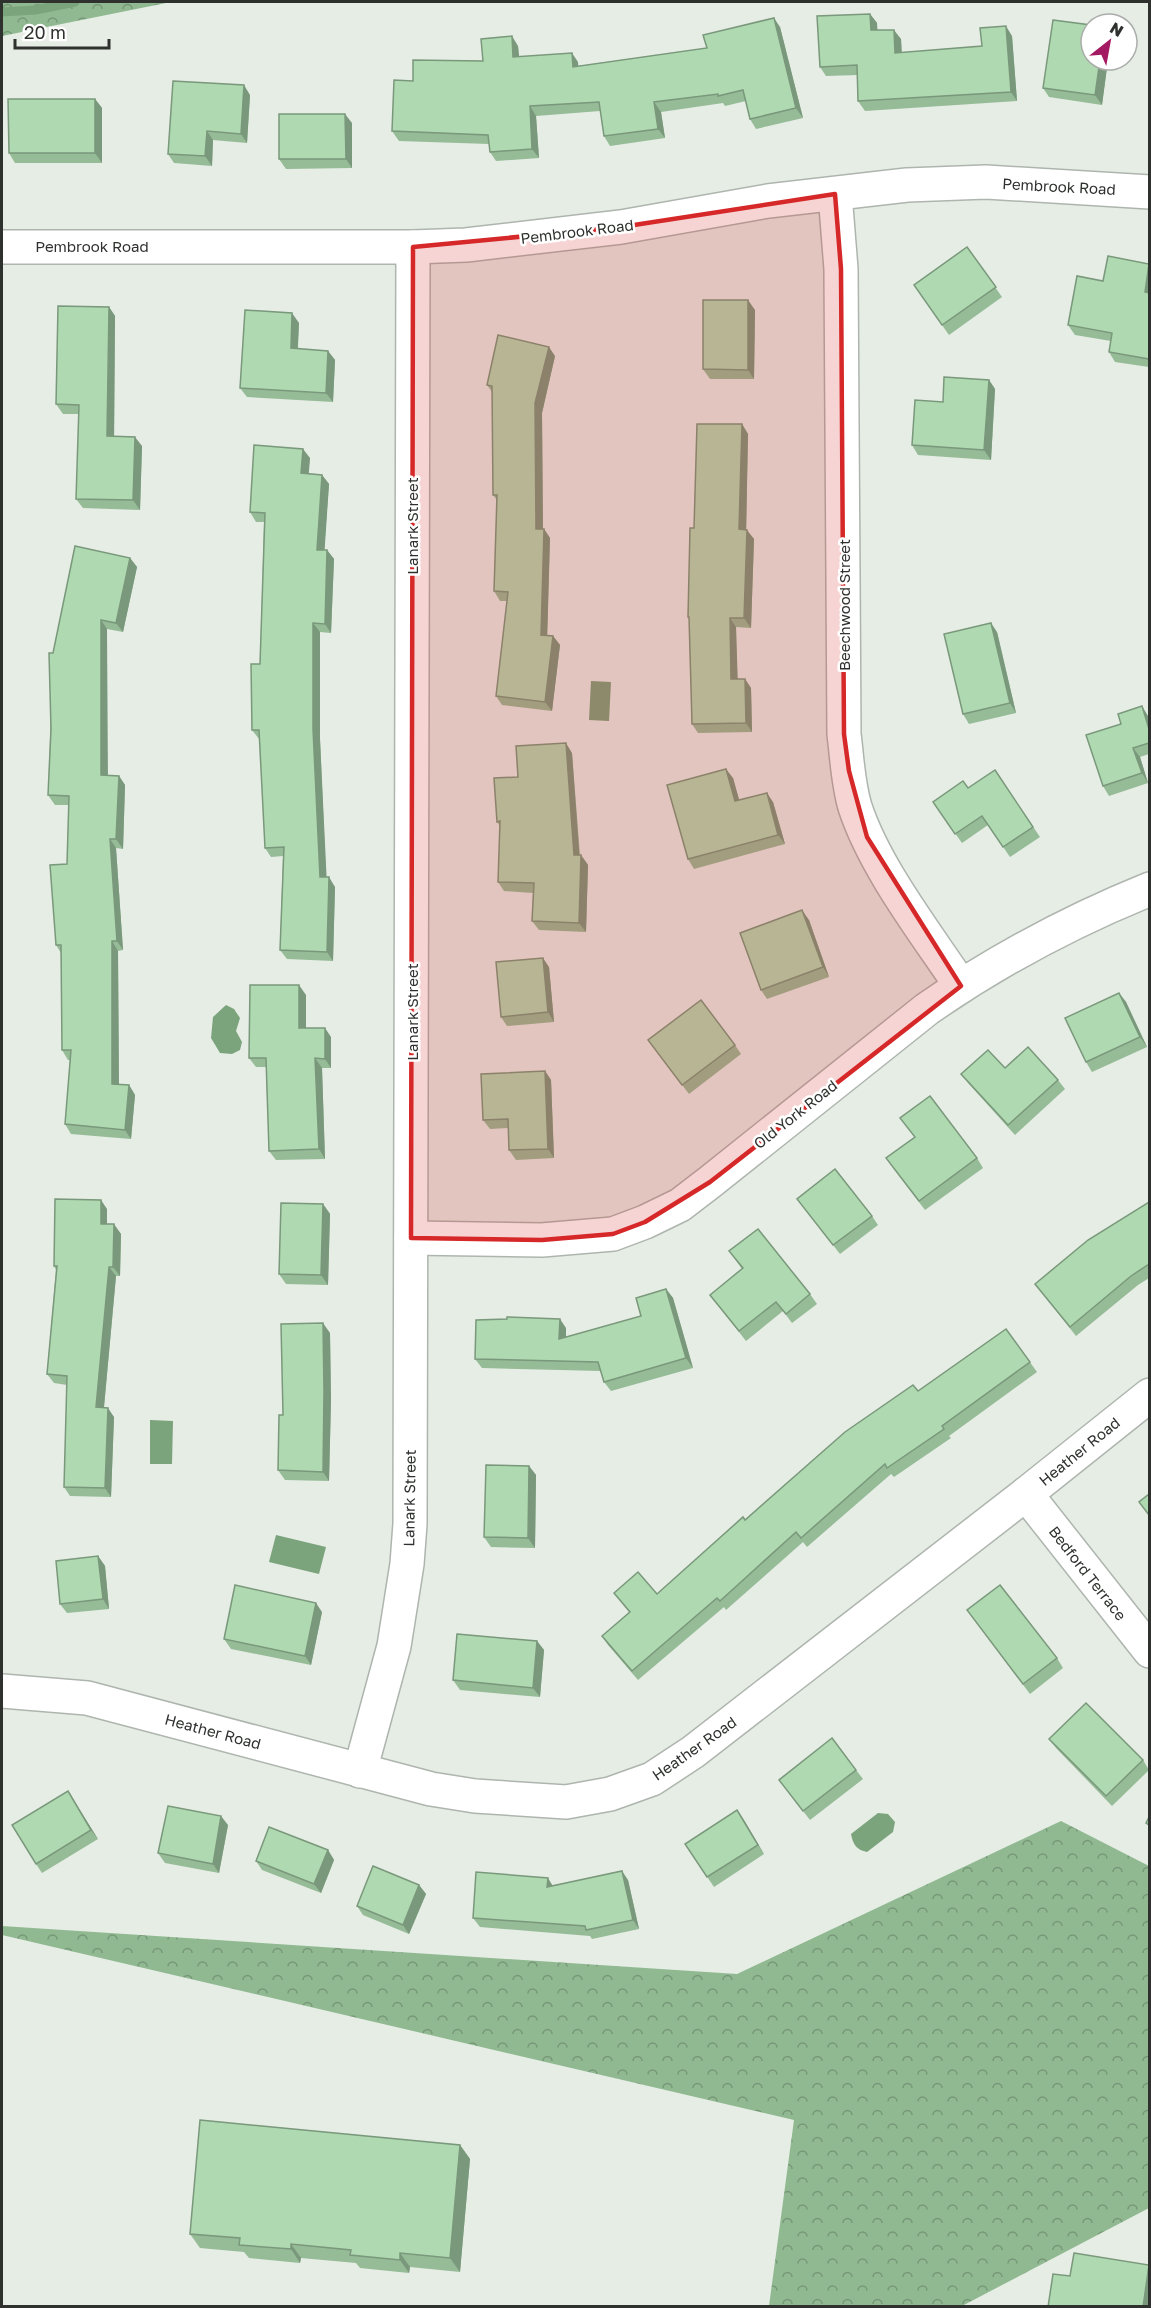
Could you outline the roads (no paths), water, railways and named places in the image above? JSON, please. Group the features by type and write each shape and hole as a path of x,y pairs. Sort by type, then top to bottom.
{"street":[{"name":"Pembrook Road","path":"2,247 413,248 466,245 621,227 768,201 907,185 986,182 1052,184 1149,192"},
{"name":"Beechwood Street","path":"836,194 841,269 844,734 849,771 855,806 867,837 893,883 961,986"},
{"name":"Lanark Street","path":"360,1771 394,1646 407,1564 410,1524 413,248"},
{"name":"Old York Road","path":"411,1238 542,1240 613,1234 645,1222 680,1205 927,1009 961,986 1079,919 1149,889"},
{"name":"Heather Road","path":"2,1690 87,1698 431,1789 475,1796 566,1803 610,1794 652,1779 693,1752 1026,1494 1149,1395"},
{"name":"Bedford Terrace","path":"1026,1494 1149,1651"}],"waterway":[{"path":"2,12 35,10 75,2"}]}
